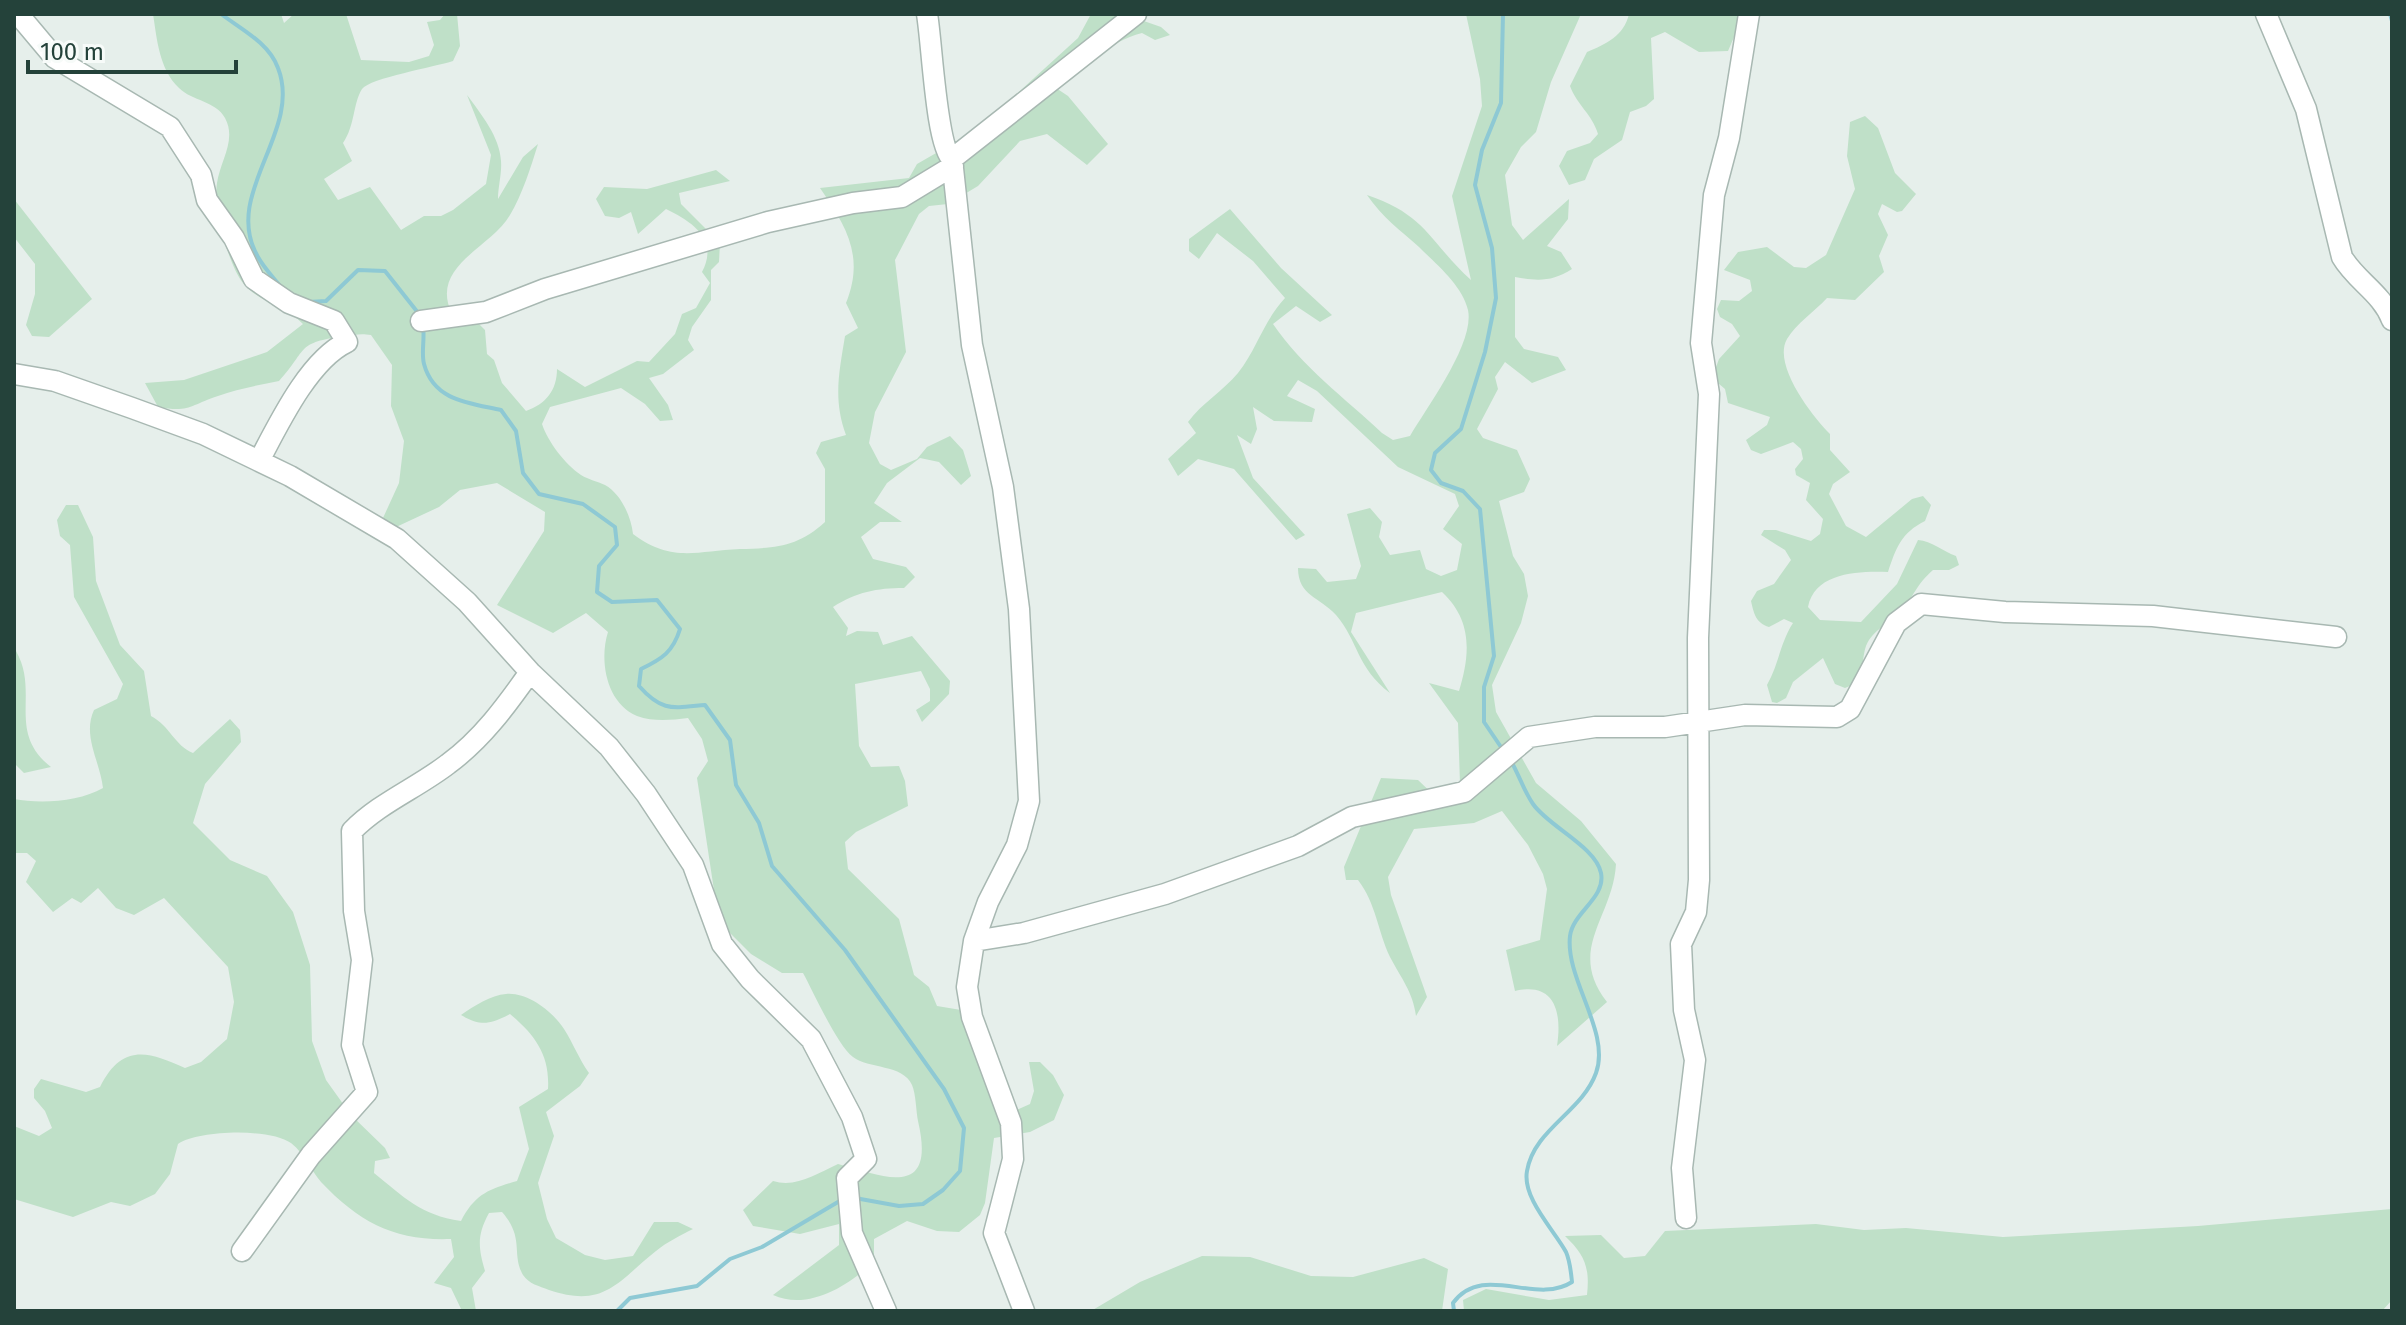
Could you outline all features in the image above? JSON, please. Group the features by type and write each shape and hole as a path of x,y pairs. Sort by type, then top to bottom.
{"street":[{"path":"18,14 55,58 170,127 201,175 207,200 234,238 254,279 289,303 334,321 347,342 324,356 282,417 259,461"},
{"path":"927,14 936,68 937,117 946,154 953,163 972,345 1003,487 1019,609 1029,801 1017,845 988,902 974,941 967,987 972,1017 1011,1123 1013,1159 994,1233 1024,1311"},
{"path":"421,321 486,312 545,289 768,222 853,203 902,197 953,163 1112,37 1136,14"},
{"path":"1686,1218 1682,1168 1695,1060 1684,1010 1681,944 1696,912 1699,880 1698,638 1709,394 1701,343 1714,195 1729,138 1749,14"},
{"path":"2266,14 2306,109 2342,257 2388,308 2392,320"},
{"path":"14,374 55,381 203,434 259,461 397,539 467,602 530,672 609,747 646,794 693,865 722,944 750,979 811,1039 852,1117 866,1159 847,1178 852,1233 886,1311"},
{"path":"974,941 1024,933 1165,894 1298,846 1352,817 1464,792 1529,737 1540,733 1700,722 1745,715 1837,717 1850,709 1896,623 1921,604 2005,612 2153,616 2336,637"},
{"path":"242,1251 311,1155 367,1092 352,1045 362,960 354,911 352,831 367,815 450,763 494,722 530,672"}],"green space":[{"path":"153,14 281,14 284,23 294,14 346,14 361,60 409,62 429,56 434,45 427,22 440,20 445,14 457,14 460,46 453,61 390,77 362,89 343,143 352,161 324,179 338,200 370,187 401,230 424,216 441,216 453,210 486,184 491,155 467,95 489,126 500,152 498,199 523,157 538,144 510,215 455,271 447,297 452,314 478,323 485,330 487,354 494,360 502,383 526,411 549,395 557,369 585,387 637,361 649,362 675,334 682,314 696,308 710,283 702,272 706,261 705,241 694,226 666,209 638,234 631,212 619,218 605,216 596,199 604,187 647,189 716,170 730,181 679,193 681,204 720,243 719,262 711,270 711,300 692,327 688,340 694,350 663,374 649,378 668,405 673,420 660,421 645,404 621,388 550,407 542,424 569,465 616,494 630,520 633,534 660,549 684,553 786,544 805,537 825,522 825,469 816,453 821,442 846,435 838,398 839,374 845,336 858,328 846,303 854,271 850,242 838,215 820,188 909,178 917,164 978,129 1078,38 1091,14 1144,14 1141,20 1161,27 1170,35 1155,40 1142,33 1118,42 1056,88 1068,96 1108,144 1087,165 1047,134 1020,141 978,186 948,204 929,206 919,214 895,260 906,352 875,412 869,443 880,464 891,470 917,459 927,447 950,436 963,450 971,476 961,485 939,462 920,458 887,483 874,503 902,522 880,522 861,537 873,559 906,567 915,577 904,588 867,592 833,607 848,628 846,636 857,631 878,632 883,645 912,636 950,681 949,694 922,722 916,710 930,701 930,689 921,671 855,684 859,746 871,767 899,766 905,781 908,806 856,832 845,842 848,869 899,919 914,975 929,987 937,1006 961,1010 1005,1115 1030,1104 1034,1091 1029,1062 1040,1062 1053,1075 1064,1095 1054,1120 1030,1132 994,1138 985,1203 980,1215 959,1232 937,1231 907,1221 874,1239 874,1261 840,1287 814,1298 800,1300 773,1295 839,1245 839,1224 800,1234 753,1226 743,1210 773,1181 798,1181 838,1164 890,1177 903,1177 914,1172 920,1162 922,1146 912,1085 901,1073 853,1057 833,1030 803,973 782,973 751,954 729,932 717,910 697,778 708,761 702,739 688,718 643,718 626,710 612,691 605,667 608,632 586,613 553,633 497,605 544,531 545,512 497,483 460,490 439,507 394,528 383,518 399,483 404,441 391,406 392,365 371,335 345,336 310,345 279,381 233,391 184,409 158,407 145,383 184,380 267,352 303,324 256,295 237,274 223,235 216,193 229,142 228,126 221,112 184,92 172,80 160,53"},
{"path":"1466,14 1581,14 1551,82 1536,132 1521,147 1505,175 1512,225 1523,240 1569,199 1568,219 1547,246 1561,252 1572,269 1544,279 1515,277 1515,337 1524,349 1558,357 1566,370 1532,383 1505,362 1495,377 1498,389 1477,429 1483,438 1517,450 1530,479 1524,492 1499,501 1513,556 1524,574 1528,596 1521,623 1492,685 1496,712 1536,783 1581,821 1616,864 1608,901 1591,949 1595,983 1607,1002 1557,1046 1557,1012 1548,996 1529,989 1515,991 1506,950 1540,940 1547,889 1528,845 1502,811 1474,823 1414,829 1388,877 1391,895 1427,997 1416,1016 1369,898 1358,880 1346,880 1344,867 1381,778 1418,780 1440,801 1460,784 1458,723 1429,683 1459,691 1467,652 1466,639 1459,615 1442,592 1356,613 1351,632 1390,693 1370,674 1336,615 1302,585 1298,568 1316,569 1327,582 1356,579 1361,566 1347,514 1370,508 1382,522 1379,537 1390,555 1420,550 1426,569 1441,576 1457,570 1462,544 1443,529 1459,506 1455,494 1398,467 1317,391 1298,380 1287,396 1315,409 1312,422 1274,421 1253,407 1257,429 1251,444 1237,435 1253,478 1305,535 1296,540 1234,469 1198,459 1178,476 1168,459 1196,433 1188,422 1238,373 1285,298 1253,261 1217,233 1199,259 1189,251 1189,239 1230,209 1281,268 1332,315 1320,322 1296,306 1273,324 1285,340 1382,433 1393,440 1410,436 1457,357 1468,324 1468,310 1448,276 1385,217 1367,195 1387,203 1415,221 1471,280 1452,196 1482,106 1480,79"},
{"path":"1629,14 1744,14 1728,51 1699,52 1665,32 1651,38 1654,99 1630,112 1622,140 1594,159 1585,180 1569,185 1559,166 1567,151 1590,143 1598,134 1570,86 1587,52 1619,34"},
{"path":"1865,116 1878,128 1895,173 1916,194 1902,211 1897,212 1882,204 1878,214 1888,235 1879,256 1884,272 1855,300 1827,298 1787,339 1785,362 1796,390 1830,434 1830,450 1850,472 1833,484 1829,494 1846,526 1866,537 1912,499 1923,496 1931,505 1925,521 1900,542 1888,572 1852,573 1829,580 1812,595 1808,607 1820,620 1861,622 1897,584 1918,540 1956,556 1959,565 1949,570 1933,570 1902,610 1873,635 1866,646 1860,676 1852,685 1845,688 1835,684 1823,658 1793,682 1786,698 1777,703 1772,702 1767,685 1793,623 1784,619 1769,627 1761,623 1751,601 1757,591 1774,584 1791,560 1785,550 1761,535 1764,530 1776,530 1811,541 1820,534 1823,519 1806,500 1810,483 1796,475 1795,469 1803,459 1801,449 1793,442 1761,454 1751,450 1746,440 1767,425 1770,417 1728,403 1725,389 1712,378 1719,359 1740,336 1732,324 1720,317 1717,309 1721,300 1739,301 1752,291 1750,280 1724,270 1738,252 1767,247 1794,267 1806,268 1826,255 1855,189 1847,156 1850,122"},
{"path":"14,199 92,299 49,337 32,336 26,325 35,294 35,264 14,237"},
{"path":"66,505 78,505 93,537 96,581 120,645 144,671 151,716 193,753 230,719 240,730 241,742 205,784 193,823 230,860 267,876 293,912 310,965 312,1041 326,1080 351,1115 385,1148 390,1158 375,1161 374,1173 423,1210 461,1221 472,1204 484,1194 517,1181 529,1149 519,1107 548,1089 543,1056 534,1038 510,1014 486,1023 461,1015 489,999 514,994 539,1004 553,1016 589,1073 580,1086 546,1112 554,1136 538,1183 547,1219 556,1238 585,1255 605,1260 633,1256 654,1222 678,1222 693,1229 660,1248 609,1289 584,1296 568,1295 538,1286 525,1278 509,1221 502,1212 489,1213 480,1241 485,1271 472,1288 476,1311 462,1311 451,1288 434,1283 454,1257 451,1239 413,1237 365,1219 335,1196 296,1147 281,1138 234,1133 188,1139 178,1144 170,1174 155,1194 130,1206 111,1202 73,1217 14,1199 14,1126 39,1136 52,1128 45,1111 34,1098 34,1089 41,1079 86,1092 100,1087 117,1063 127,1057 148,1055 185,1068 201,1062 227,1039 234,1002 228,967 164,898 134,915 116,908 98,888 81,903 72,898 53,912 26,882 36,861 27,853 14,853 14,799 59,801 103,788 91,739 91,720 94,710 117,699 123,684 74,597 70,545 60,536 57,520"},
{"path":"16,651 23,667 26,726 30,740 51,767 24,773 14,763"},
{"path":"2392,1209 2392,1300 2382,1311 1464,1311 1463,1300 1486,1289 1549,1300 1587,1295 1585,1262 1565,1236 1601,1235 1624,1258 1645,1256 1665,1231 1816,1224 1864,1230 1906,1228 2003,1237 2198,1226"},
{"path":"1202,1256 1250,1257 1311,1276 1353,1277 1424,1258 1448,1269 1442,1311 1091,1311 1140,1282"}],"waterway":[{"path":"221,14 261,44 278,68 283,92 280,116 255,186 249,210 249,233 260,261 281,287"},
{"path":"1503,14 1501,103 1482,150 1475,185 1492,248 1496,298 1485,352 1461,429 1435,453 1431,470 1441,483 1463,491 1480,509 1494,656 1484,687 1484,722 1503,750"},
{"path":"2390,14 2392,21"},
{"path":"309,302 326,301 358,270 385,271 419,314"},
{"path":"423,326 423,360 429,376 436,386 454,398 501,410 516,431 523,473 539,494 583,504 615,527 617,545 599,566 597,592 612,602 657,600 680,629 666,654 641,669 639,686 661,704 684,707 705,705 730,740 736,785 759,823 772,866 845,950 944,1089 964,1128 960,1171 943,1190 923,1204 899,1206 855,1198"},
{"path":"1454,1311 1453,1303 1465,1291 1479,1286 1542,1290 1572,1282 1566,1252 1529,1192 1527,1171 1539,1143 1589,1087 1599,1057 1598,1040 1574,970 1570,936 1572,927 1599,890 1601,873 1590,854 1533,804 1511,761"},
{"path":"617,1311 630,1298 697,1286 730,1259 762,1247 843,1199"}]}
